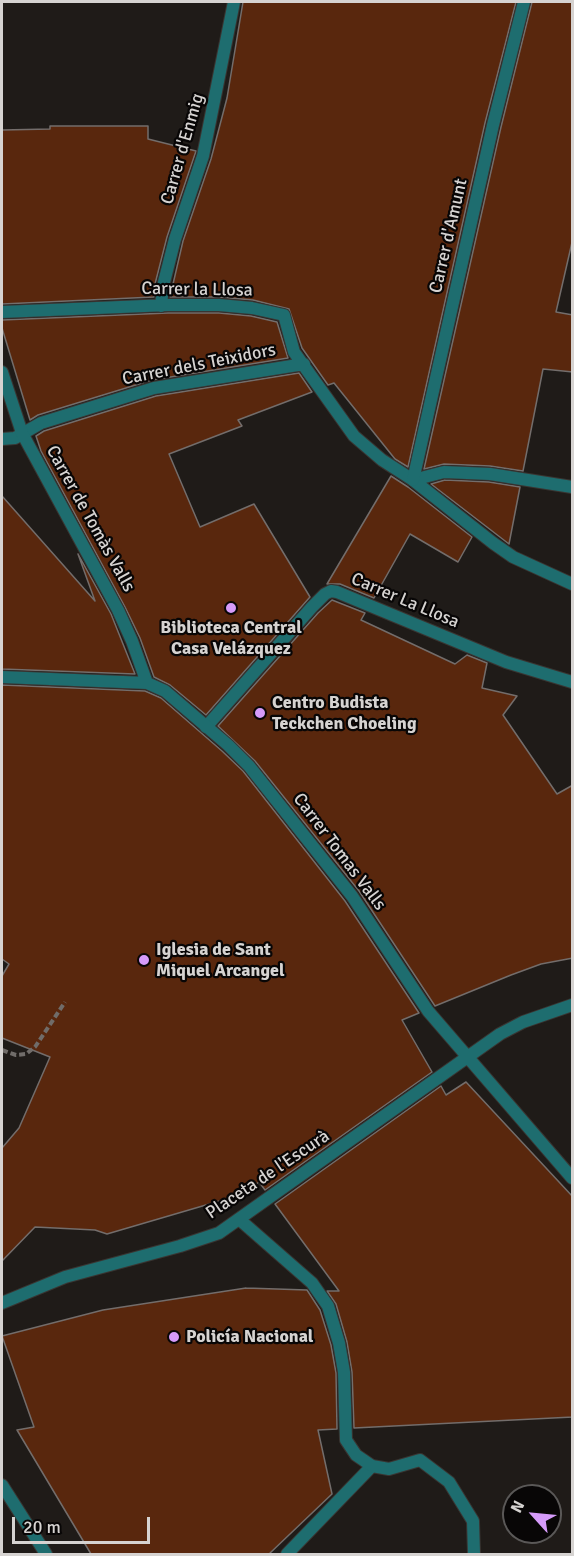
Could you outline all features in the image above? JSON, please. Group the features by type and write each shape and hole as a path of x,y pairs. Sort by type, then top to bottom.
{"street":[{"name":"Carrer d'Enmig","path":"161,306 163,286 172,249 203,156 234,2"},
{"name":"Carrer d'Amunt","path":"414,480 493,125 524,2"},
{"name":"Carrer la Llosa","path":"2,312 219,305 252,308 284,315 291,344 354,436 382,460 414,480 513,557 573,584"},
{"name":"Carrer dels Teixidors","path":"2,439 15,438 41,423 154,388 304,364"},
{"name":"Carrer de Tomàs Valls","path":"2,372 22,433 118,610 147,684"},
{"path":"414,480 444,472 490,474 573,487"},
{"name":"Carrer La Llosa","path":"206,727 312,607 331,591 506,662 573,682"},
{"name":"Carrer Tomas Valls","path":"2,677 113,680 147,684 165,692 228,745 249,766 352,896 428,1011 573,1178"},
{"name":"Placeta de l'Escurà","path":"2,1303 74,1274 219,1233 500,1034 523,1022 573,1005"},
{"path":"240,1220 312,1283 328,1306 339,1343 344,1372 346,1440 356,1455 372,1466 389,1469 420,1460 448,1482 473,1521 474,1554"},
{"path":"287,1554 372,1466"},
{"path":"2,1485 46,1554"}],"path":[{"path":"2,1050 16,1055 26,1054 44,1035 65,1002"}],"building":[{"path":"243,2 516,2 485,123 408,467 395,459 334,383 328,385 302,348 289,309 253,300 170,297 183,241 211,159 227,98"},
{"path":"532,2 573,2 573,238 556,312 573,315 573,372 543,369 523,471 490,466 444,464 424,469 501,127"},
{"path":"50,126 148,126 148,139 196,151 167,237 154,297 2,304 2,130 50,129"},
{"path":"219,313 251,316 277,322 288,358 152,380 38,415 30,420 2,328 2,320"},
{"path":"299,373 312,392 238,420 242,426 169,454 200,527 254,504 310,597 206,715 170,685 154,677 140,638 125,607 41,451 36,436 44,431 156,396"},
{"path":"391,476 472,537 458,562 410,534 374,598 340,584 327,584"},
{"path":"445,480 489,482 520,487 509,544 431,484"},
{"path":"2,496 95,601 78,554 111,614 135,674 2,669"},
{"path":"332,600 365,613 361,620 455,664 467,655 487,663 482,688 517,696 503,715 557,794 573,785 573,958 541,964 435,1006 359,891 255,761 218,726"},
{"path":"2,685 145,691 161,698 222,751 243,771 345,901 419,1013 402,1020 432,1072 265,1190 259,1182 240,1195 107,1234 95,1230 35,1227 2,1261 2,1148 19,1128 50,1057 2,1038 2,976 9,964 2,959"},
{"path":"466,1082 573,1197 573,1417 354,1428 352,1372 347,1342 336,1304 327,1291 339,1291 275,1204 441,1086 446,1095"},
{"path":"246,1288 307,1290 320,1310 331,1345 336,1373 337,1429 318,1430 332,1494 269,1554 91,1554 17,1430 34,1427 2,1336 103,1310"}],"place":[{"name":"Biblioteca Central Casa Velázquez","path":"231,608"},
{"name":"Centro Budista Teckchen Choeling","path":"260,713"},
{"name":"Iglesia de Sant Miquel Arcangel","path":"144,960"},
{"name":"Policía Nacional","path":"174,1337"}]}
